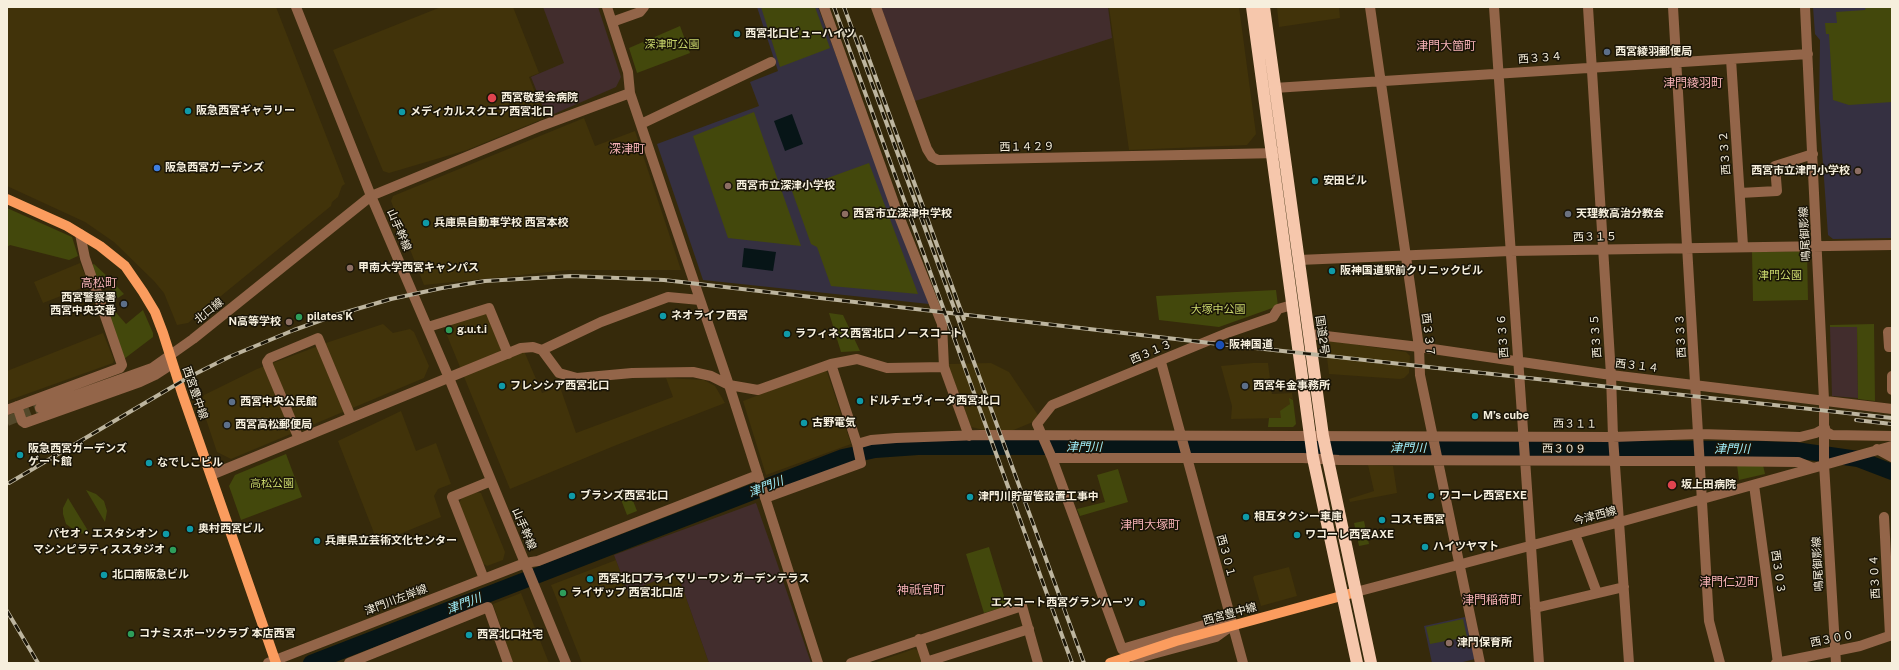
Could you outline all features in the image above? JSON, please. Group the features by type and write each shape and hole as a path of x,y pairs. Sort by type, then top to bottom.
{"highway":[{"name":"国道2号","path":"1252,7 1299,260 1327,457 1371,663"},
{"name":"国道2号","path":"1264,7 1274,88 1278,153 1292,305 1313,457 1357,663"}],"main road":[{"name":"西宮豊中線","path":"7,199 67,226 100,246 125,266 154,312 211,475 273,662"},
{"name":"西宮豊中線","path":"1116,662 1232,626 1356,592"}],"street":[{"name":"山手幹線","path":"296,7 371,196 428,327 566,663"},
{"path":"607,7 628,72 630,93 729,385 818,663"},
{"path":"612,22 640,12 644,7"},
{"path":"824,7 895,206 942,324 944,367 969,436"},
{"name":"西１４２９","path":"876,7 927,149 932,157 938,160 1278,153"},
{"name":"西３３７","path":"1370,7 1404,254 1419,347 1420,375 1480,663"},
{"name":"西３３６","path":"1494,7 1522,436 1532,545 1539,663"},
{"name":"西３３５","path":"1588,7 1611,375 1613,437 1630,663"},
{"name":"西３３３","path":"1673,7 1700,434 1709,621 1718,663"},
{"name":"鳴尾御影線","path":"1805,7 1824,400 1824,462 1836,663"},
{"name":"西３３４","path":"1274,88 1808,54"},
{"name":"西３３２","path":"1731,59 1743,246"},
{"path":"641,124 771,62"},
{"name":"北口線","path":"40,408 152,368 171,359 193,339 371,196 541,126 630,93"},
{"path":"1740,193 1777,191 1775,166 1813,154"},
{"path":"80,234 84,258 122,365 120,368 12,408 25,423 140,382 155,375 171,359"},
{"name":"西３１５","path":"1299,260 1404,254 1510,251 1892,244"},
{"path":"542,350 601,322 668,297 700,300"},
{"name":"西３１３","path":"1042,439 1037,424 1052,406 1161,362 1227,333 1273,316 1278,309 1292,305"},
{"path":"428,327 489,308 508,354"},
{"path":"1892,332 1888,332 1889,347 1892,347"},
{"name":"西３１４","path":"1309,334 1419,347 1611,375 1892,409"},
{"path":"299,439 268,365 267,362 270,358 318,338 351,417"},
{"path":"211,475 521,348 533,347 542,350 560,373 577,378 632,373 693,372 711,376 729,385 758,390 830,364 857,359 887,368 944,367"},
{"name":"西３０１","path":"1161,362 1243,663"},
{"path":"764,495 861,463 857,444 830,364"},
{"path":"1892,376 1892,390"},
{"path":"1825,430 1832,435 1892,436"},
{"name":"西３１１","path":"857,444 871,440 896,438 1020,435 1042,439 1311,439 1522,436 1613,437 1700,434 1800,437 1825,430"},
{"path":"1042,439 1051,457 1122,649 1211,623 1232,626"},
{"path":"1873,450 1892,446"},
{"path":"1873,450 1892,457"},
{"name":"今津西線","path":"1356,592 1620,522 1813,468 1824,462 1838,460 1873,450"},
{"name":"西３０９","path":"1051,457 1327,457 1616,461 1701,459 1798,462 1813,468"},
{"name":"津門川左岸線","path":"273,662 484,579 527,567 538,561 759,479"},
{"path":"484,579 452,498 491,481"},
{"name":"西３０３","path":"1754,485 1777,663"},
{"name":"西３０４","path":"1884,517 1891,636"},
{"path":"1575,534 1597,593"},
{"path":"1535,608 1624,587"},
{"path":"850,663 1022,606 1038,663"},
{"path":"349,663 488,607 508,663"},
{"path":"1136,663 1142,657 1216,637 1232,626"},
{"path":"919,639 927,663 1029,629"},
{"name":"西３００","path":"1777,663 1860,646 1891,636"}],"shaded area":[{"name":"阪急西宮ガーデンズ","path":"7,7 276,7 345,184 342,186 338,197 332,202 331,206 188,323 177,325 164,293 154,281 114,242 85,222 7,186"},
{"path":"441,7 513,7 539,73 529,77 545,118 467,150 389,173 383,171 333,50"},
{"path":"543,7 598,7 621,77 616,87 547,117 531,77 564,63"},
{"path":"757,7 818,7 929,304 703,280 657,144 759,106 750,82 778,71"},
{"path":"881,7 1108,7 1112,38 915,101"},
{"path":"1109,7 1239,7 1256,134 1247,145 1129,150"},
{"path":"1277,7 1339,7 1340,18 1279,27"},
{"name":"西宮市立津門小学校","path":"1813,7 1892,7 1892,238 1833,239 1828,235 1819,108 1820,40 1815,34"},
{"path":"792,114 803,144 785,151 774,121"},
{"path":"584,118 595,146 635,131 681,270 569,270 424,285 391,201 393,196"},
{"path":"744,248 776,252 773,271 742,267"},
{"path":"80,263 89,285 43,303 34,282"},
{"path":"486,312 506,358 524,351 542,393 560,387 576,433 673,397 666,378 704,380 715,386 725,403 614,446 510,489 444,328 445,324"},
{"path":"383,324 393,333 410,329 414,332 429,366 424,378 231,459 217,452 201,404 204,395 257,369 329,342"},
{"path":"1830,327 1857,327 1858,398 1832,396"},
{"path":"103,333 114,360 113,363 7,401 7,371"},
{"path":"1325,340 1406,352 1410,356 1409,373 1404,378 1400,379 1329,374"},
{"path":"991,363 1009,372 1038,415 1033,422 1011,431 984,430 971,427 948,364"},
{"path":"1268,363 1272,394 1292,393 1293,400 1291,398 1290,404 1281,418 1231,419 1232,406 1221,366"},
{"path":"826,369 851,444 766,475 743,401"},
{"path":"401,411 416,451 436,443 451,484 438,489 434,496 441,517 378,543 338,441"},
{"path":"1368,465 1393,466 1397,493 1350,502 1349,499 1374,491"},
{"path":"475,492 481,493 505,552 503,560 487,566 482,563 459,503 462,498"},
{"path":"756,503 811,663 709,663 677,572 628,592 614,555"},
{"path":"616,560 628,592 677,572 709,663 582,663 551,585"},
{"path":"1289,567 1297,596 1261,606 1253,578 1254,576"},
{"path":"521,593 549,663 513,663 493,604"},
{"name":"津門保育所","path":"1465,617 1475,659 1459,663 1432,663 1424,626"},
{"path":"914,649 919,651 923,663 873,663"}],"green space":[{"path":"761,7 815,7 830,48 780,67"},
{"path":"1866,7 1892,7 1892,102 1849,105 1833,100 1829,34 1826,34 1825,23 1837,23 1836,12 1865,10"},
{"name":"深津町公園","path":"680,26 690,53 637,73 629,48"},
{"path":"754,112 801,246 728,238 693,136"},
{"path":"869,163 918,294 831,286 817,247 811,244 792,191"},
{"path":"7,208 72,237 78,256 69,260 10,245 7,247"},
{"name":"津門公園","path":"1807,251 1808,300 1753,301 1752,252"},
{"path":"94,264 124,294 118,298 109,286 106,289 97,278 92,265"},
{"name":"大塚中公園","path":"1276,290 1278,306 1219,327 1159,320 1156,296"},
{"path":"112,308 126,324 143,310 153,333 153,337 124,359 106,309"},
{"path":"829,313 843,315 860,351 841,352"},
{"path":"1874,324 1875,401 1858,399 1857,327 1830,327 1830,325"},
{"path":"1289,398 1293,400 1296,424 1293,427 1268,427 1269,418 1281,418 1280,411 1290,404"},
{"name":"高松公園","path":"286,454 302,497 241,520 229,486 235,475"},
{"path":"1737,465 1763,465 1765,474 1739,480"},
{"path":"1118,469 1128,502 1080,516 1077,509 1105,502 1097,475"},
{"path":"86,490 96,494 104,501 107,511 105,522"},
{"path":"630,493 637,511 627,515 620,497"},
{"path":"68,498 90,534 78,533 66,524 63,508"},
{"path":"1364,521 1369,544 1359,546 1354,523"},
{"path":"989,547 1007,606 984,613 966,554"},
{"path":"1463,619 1467,637 1430,644 1426,627"}],"waterway":[{"name":"津門川","path":"311,663 843,457 875,450 918,447 1758,449 1795,450 1858,459 1892,472"}],"tunnel":[{"path":"7,421 40,408"}],"railway":[{"path":"834,7 1072,663"},
{"path":"844,7 1084,663"},
{"path":"861,37 964,319"},
{"path":"9,483 189,377 229,357 294,330 336,315 391,299 442,288 485,281 571,276 664,280 1219,344 1892,418"},
{"path":"1856,420 1892,424"},
{"path":"7,611 38,663"}],"place":[{"name":"西宮北口ビューハイツ","path":"737,34"},
{"name":"西宮綾羽郵便局","path":"1607,52"},
{"name":"西宮敬愛会病院","path":"492,98"},
{"name":"阪急西宮ギャラリー","path":"188,111"},
{"name":"メディカルスクエア西宮北口","path":"402,112"},
{"name":"阪急西宮ガーデンズ","path":"157,168"},
{"name":"西宮市立津門小学校","path":"1858,171"},
{"name":"安田ビル","path":"1315,181"},
{"name":"西宮市立深津小学校","path":"728,186"},
{"name":"西宮市立深津中学校","path":"845,214"},
{"name":"天理教高治分教会","path":"1568,214"},
{"name":"兵庫県自動車学校 西宮本校","path":"426,223"},
{"name":"甲南大学西宮キャンパス","path":"350,268"},
{"name":"阪神国道駅前クリニックビル","path":"1332,271"},
{"name":"西宮警察署 西宮中央交番","path":"124,304"},
{"name":"ネオライフ西宮","path":"663,316"},
{"name":"pilates K","path":"299,317"},
{"name":"N高等学校","path":"289,322"},
{"name":"g.u.t.i","path":"449,330"},
{"name":"ラフィネス西宮北口 ノースコート","path":"787,334"},
{"name":"阪神国道","path":"1220,345"},
{"name":"フレンシア西宮北口","path":"502,386"},
{"name":"西宮年金事務所","path":"1245,386"},
{"name":"ドルチェヴィータ西宮北口","path":"860,401"},
{"name":"西宮中央公民館","path":"232,402"},
{"name":"M’s cube","path":"1475,416"},
{"name":"古野電気","path":"804,423"},
{"name":"西宮高松郵便局","path":"227,425"},
{"name":"阪急西宮ガーデンズ ゲート館","path":"20,455"},
{"name":"なでしこビル","path":"149,463"},
{"name":"坂上田病院","path":"1672,485"},
{"name":"ブランズ西宮北口","path":"572,496"},
{"name":"ワコーレ西宮EXE","path":"1431,496"},
{"name":"津門川貯留管設置工事中","path":"970,497"},
{"name":"相互タクシー車庫","path":"1246,517"},
{"name":"コスモ西宮","path":"1382,520"},
{"name":"奥村西宮ビル","path":"190,529"},
{"name":"パセオ・エスタシオン","path":"166,534"},
{"name":"ワコーレ西宮AXE","path":"1297,535"},
{"name":"兵庫県立芸術文化センター","path":"317,541"},
{"name":"ハイツヤマト","path":"1425,547"},
{"name":"マシンピラティススタジオ","path":"173,550"},
{"name":"北口南阪急ビル","path":"104,575"},
{"name":"西宮北口プライマリーワン ガーデンテラス","path":"590,579"},
{"name":"ライザップ 西宮北口店","path":"563,593"},
{"name":"エスコート西宮グランハーツ","path":"1142,603"},
{"name":"コナミスポーツクラブ 本店西宮","path":"131,634"},
{"name":"西宮北口社宅","path":"469,635"},
{"name":"津門保育所","path":"1449,643"}],"district":[{"name":"津門大箇町","path":"1446,46"},
{"name":"津門綾羽町","path":"1693,83"},
{"name":"深津町","path":"627,149"},
{"name":"高松町","path":"99,283"},
{"name":"津門大塚町","path":"1150,525"},
{"name":"津門仁辺町","path":"1729,582"},
{"name":"神祇官町","path":"921,590"},
{"name":"津門稲荷町","path":"1492,600"}]}
